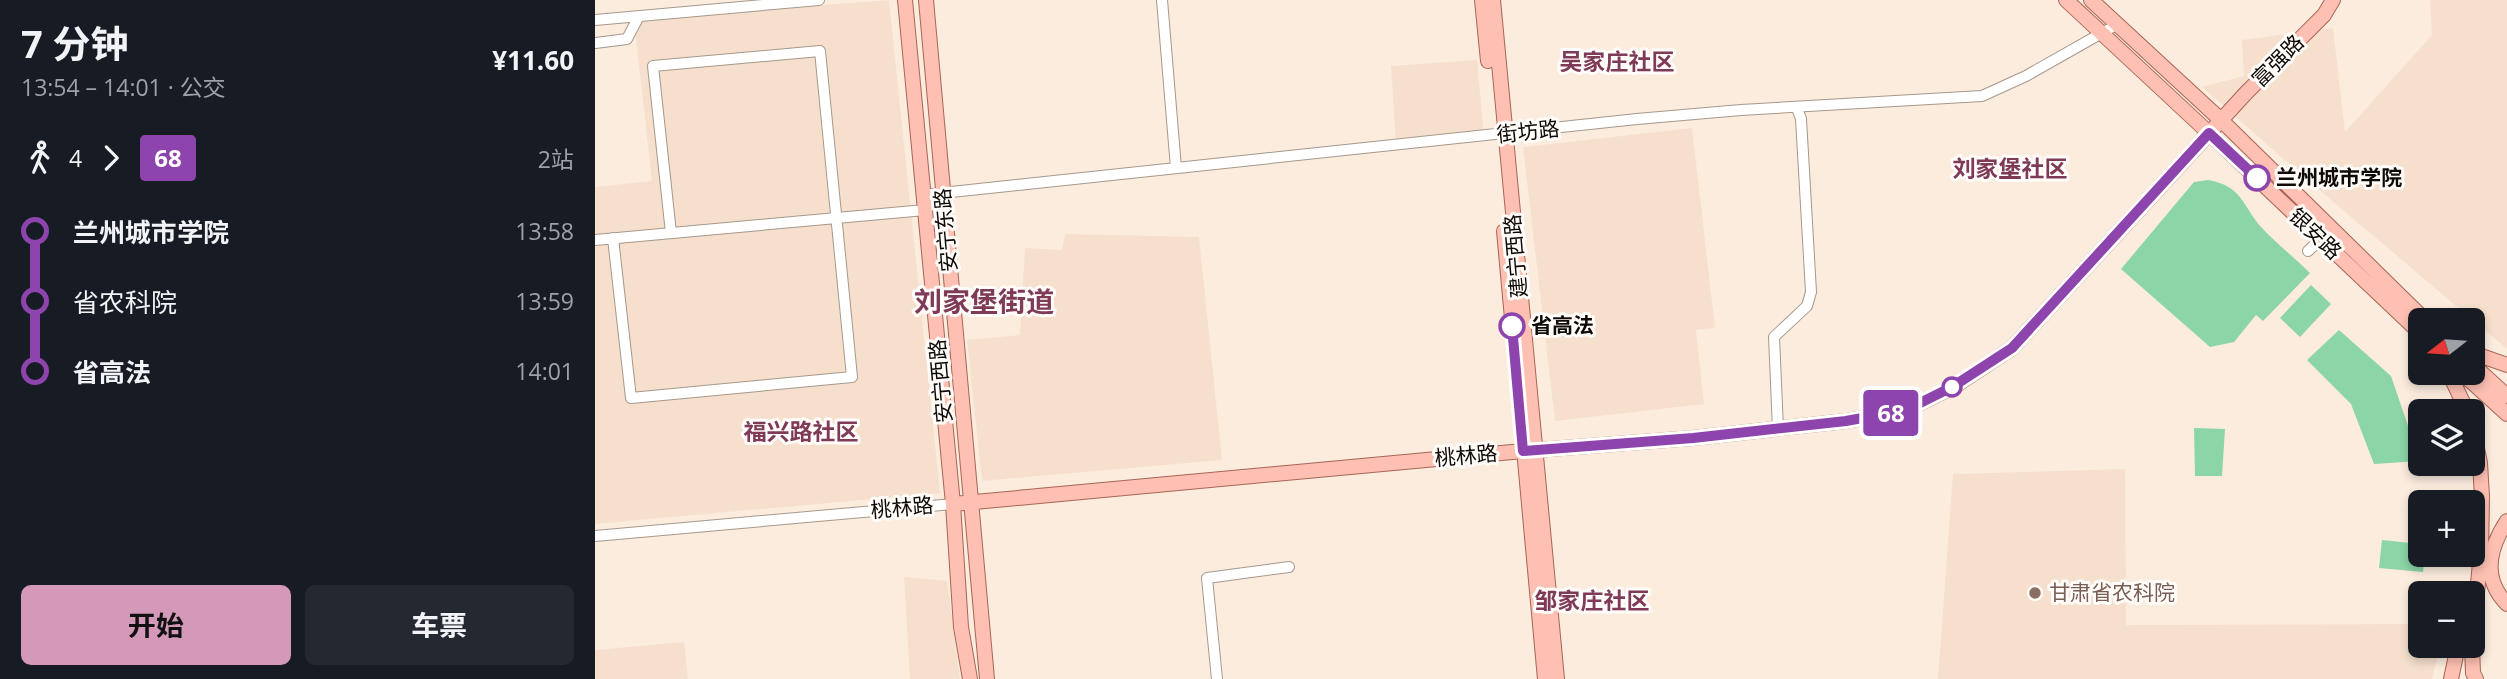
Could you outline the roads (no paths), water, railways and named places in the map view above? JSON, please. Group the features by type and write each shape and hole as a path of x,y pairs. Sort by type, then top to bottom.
{"main road":[{"name":"安宁西路","path":"905,0 953,503 961,627 970,679"},
{"name":"安宁东路","path":"926,0 971,502"},
{"name":"建宁西路","path":"1482,0 1500,135"},
{"name":"建宁西路","path":"1493,0 1500,135 1545,679"},
{"name":"银安路","path":"2066,0 2408,319"},
{"name":"银安路","path":"2091,0 2222,121 2408,317"},
{"name":"富强路","path":"2222,121 2246,93 2324,15 2333,0"},
{"name":"桃林路","path":"953,503 1528,450 1693,438 1846,421 1906,410 1952,387 2012,348 2222,121"},
{"path":"2485,357 2507,365"},
{"path":"2485,376 2507,396"},
{"path":"2475,385 2507,414"},
{"name":"建宁西路","path":"1528,450 1557,679"},
{"path":"971,502 987,679"},
{"path":"2507,521 2495,539 2490,564 2494,588 2507,604"},
{"path":"2451,679 2455,658"},
{"path":"2472,658 2476,679"}],"street":[{"path":"595,20 819,0"},
{"path":"1162,0 1176,168"},
{"path":"595,43 627,39 639,16"},
{"name":"街坊路","path":"595,240 837,218 924,203 943,193 1650,118 1982,96 2026,76 2116,25"},
{"path":"613,238 631,398 852,377 820,51 653,66 671,233"},
{"path":"1778,429 1774,337 1807,306 1811,292 1801,119 1797,108"},
{"path":"2308,251 2321,239"},
{"name":"桃林路","path":"595,536 953,503"},
{"path":"1217,679 1207,578 1289,567"}],"place":[{"name":"兰州城市学院","path":"2257,178"},
{"name":"省高法","path":"1512,326"},
{"name":"甘肃省农科院","path":"2035,593"}],"district":[{"name":"吴家庄社区","path":"1617,62"},
{"name":"刘家堡社区","path":"2010,169"},
{"name":"刘家堡街道","path":"984,302"},
{"name":"福兴路社区","path":"801,432"},
{"name":"邹家庄社区","path":"1592,601"}]}
